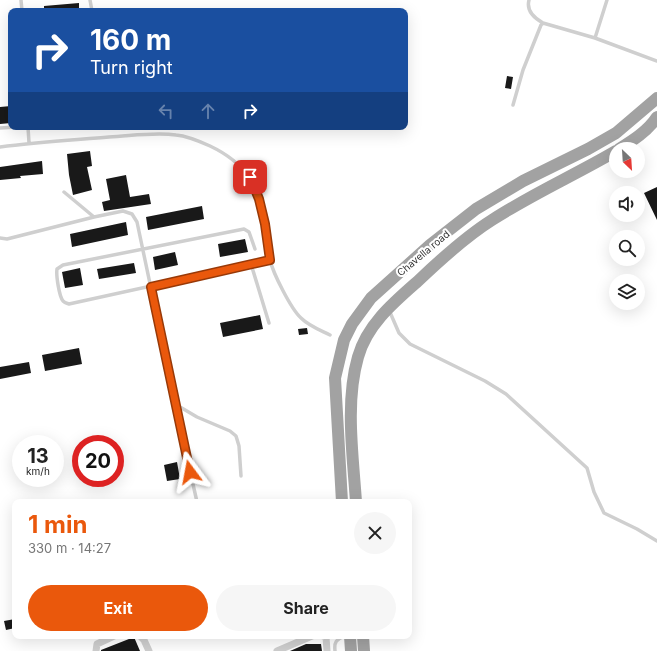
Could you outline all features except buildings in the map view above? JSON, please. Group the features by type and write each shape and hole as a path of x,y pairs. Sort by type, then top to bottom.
{"highway":[{"name":"Chavella road","path":"342,499 335,378 344,340 352,324 371,298 430,245 476,209 523,181 588,150 616,133 657,98"},
{"path":"630,142 653,124 657,117"},
{"name":"Chavella road","path":"356,499 351,412 354,374 358,357 370,331 388,308 445,256 490,221 536,194 609,155"},
{"path":"350,639 351,651"},
{"path":"363,639 364,651"}],"street":[{"path":"96,651 97,644 108,639"},
{"path":"143,639 149,651"},
{"path":"276,651 305,639"},
{"path":"326,639 327,651"}],"lane":[{"path":"529,0 527,5 529,11 543,23 595,38 657,61"},
{"path":"595,38 608,0"},
{"path":"513,105 523,70 543,23"},
{"path":"28,130 29,143"},
{"path":"0,147 29,143 149,134 176,134 199,141 216,149 237,162 250,177 259,199 265,224 270,260 281,287 300,318 313,327 330,335"},
{"path":"64,192 94,217"},
{"path":"0,238 8,239 123,211 132,214 137,222 196,499"},
{"path":"255,249 249,232 244,229 59,266 56,273 64,302 69,304 270,260"},
{"path":"252,264 269,323"},
{"path":"388,308 399,333 410,344 485,381 506,394 587,468 594,492 604,513 637,529 657,541"},
{"path":"175,404 197,417 230,430 236,436 239,446 241,476"},
{"path":"334,651 334,644 339,639"}],"route":[{"path":"190,472 151,287 270,260 265,224 259,199 250,177"}]}
